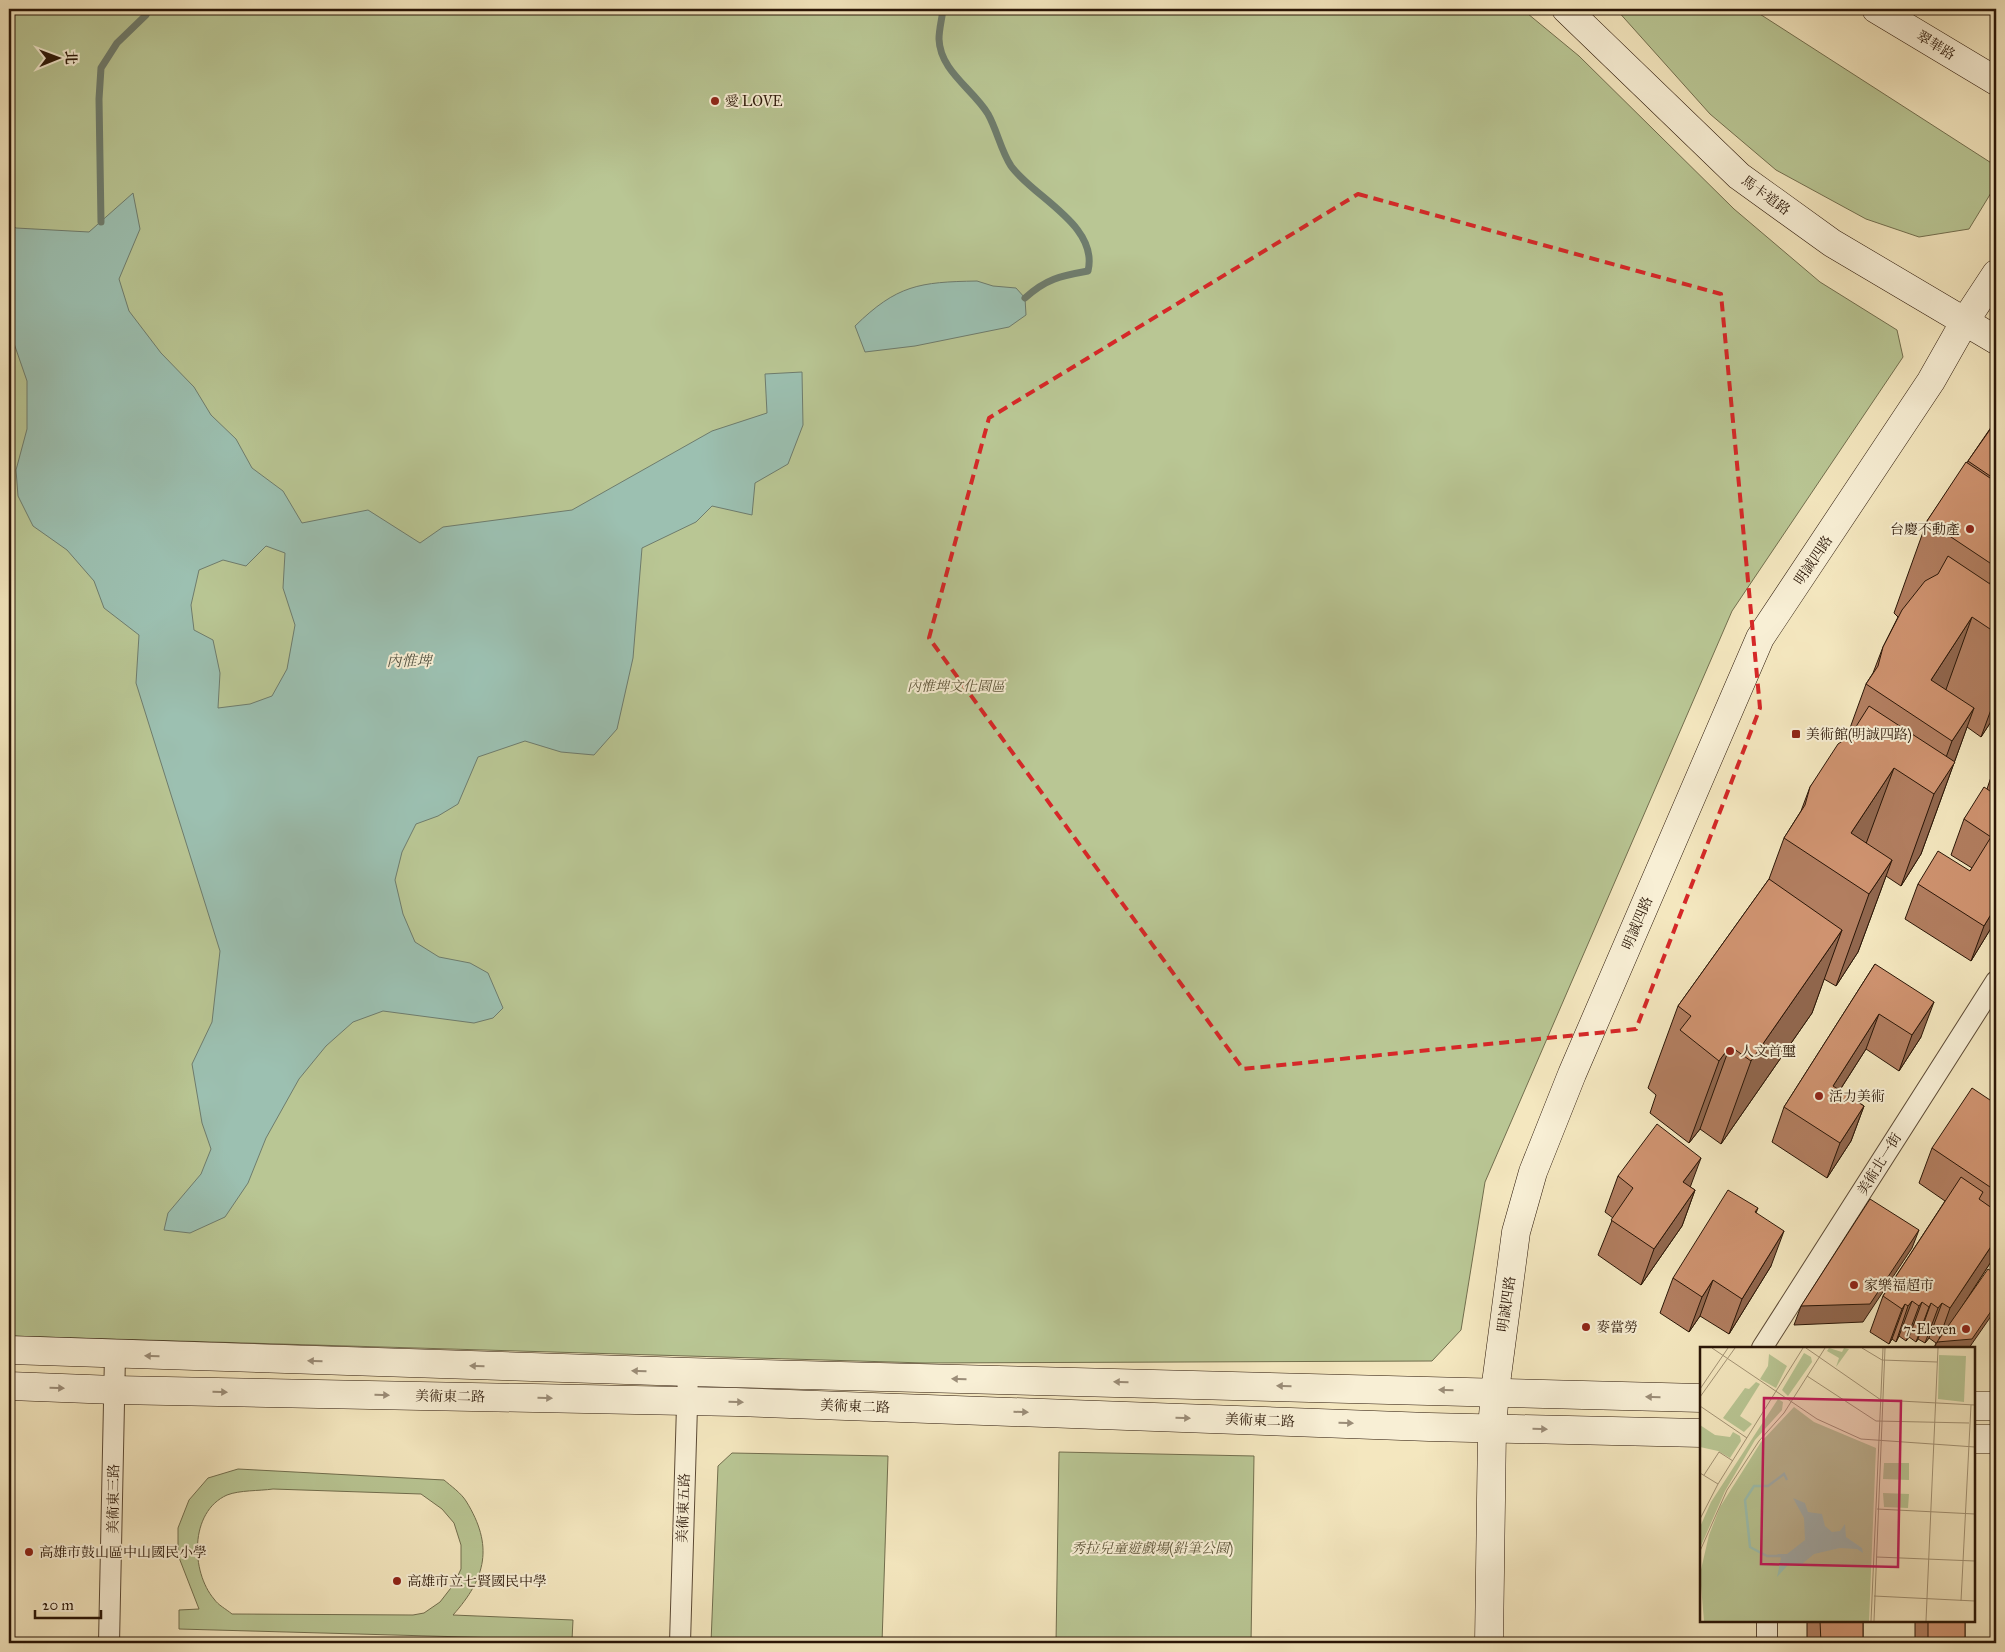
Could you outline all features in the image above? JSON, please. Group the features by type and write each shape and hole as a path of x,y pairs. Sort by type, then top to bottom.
{"street":[{"name":"馬卡道路","path":"1566,9 1739,176 1832,243 1996,340"},
{"name":"翠華路","path":"1876,9 1996,81"},
{"name":"明誠四路","path":"1489,1643 1492,1429 1495,1391 1516,1232 1533,1172 1572,1074 1760,638 1935,375 1964,321 1996,274"},
{"name":"美術北一街","path":"1763,1347 1996,981"},
{"path":"9,1350 115,1355 688,1372 1495,1391 1700,1398"},
{"name":"美術東三路","path":"109,1643 115,1355"},
{"name":"美術東五路","path":"680,1643 688,1372"},
{"name":"美術東二路","path":"9,1386 115,1390 736,1402 1492,1429 1700,1434"},
{"path":"1975,1406 1996,1406"},
{"path":"1975,1439 1996,1439"},
{"path":"1767,1622 1767,1643"}],"highlighted area":[{"path":"1358,194 1721,294 1760,708 1636,1029 1243,1069 929,638 989,418"}],"green space":[{"name":"內惟埤文化園區","path":"9,9 1522,9 1579,56 1734,209 1820,282 1897,330 1903,357 1732,611 1485,1182 1461,1330 1432,1361 925,1363 9,1336"},
{"path":"1616,9 1752,9 1996,166 1994,188 1969,229 1919,237 1866,219 1776,170 1710,114"},
{"name":"秀拉兒童遊戲場(鉛筆公園)","path":"1059,1452 1254,1456 1251,1643 1056,1643"},
{"path":"732,1453 888,1456 882,1643 711,1643 718,1466"},
{"path":"238,1469 444,1480 459,1492 466,1501 475,1517 483,1547 479,1575 473,1588 453,1615 573,1620 572,1640 179,1629 179,1610 199,1609 178,1555 178,1528 189,1500 208,1478","holes":["273,1489 421,1494 442,1509 454,1523 461,1545 461,1569 454,1584 440,1602 424,1613 413,1615 232,1614 216,1601 206,1587 198,1559 200,1528 206,1515 215,1503 227,1495 244,1491"]}],"water":[{"name":"內惟埤","path":"133,193 140,229 119,279 129,311 161,353 194,387 211,415 236,439 252,468 283,491 302,523 368,510 420,543 443,527 572,510 712,431 767,413 765,374 802,372 803,425 788,464 755,483 752,515 712,506 696,522 642,548 633,658 617,729 594,755 561,752 525,741 478,757 458,804 438,816 416,824 402,852 395,880 403,914 415,942 439,957 470,963 488,973 503,1008 493,1018 474,1023 383,1011 353,1022 326,1046 299,1079 266,1138 248,1183 225,1217 190,1233 164,1230 168,1213 201,1174 211,1149 202,1123 192,1064 212,1022 220,951 136,683 139,635 104,608 94,581 67,550 33,526 18,496 16,470 27,429 27,381 9,329 9,224 16,228 89,232","holes":["266,546 285,553 283,588 295,625 287,669 272,696 250,704 218,708 220,673 213,640 194,630 191,605 199,570 223,560 246,566"]},
{"path":"977,281 993,286 1016,288 1025,298 1026,315 1009,327 915,346 865,352 855,326 884,302 910,288 939,283"}],"building":[{"path":"1996,421 1996,480 1968,461"},
{"path":"1966,462 1996,482 1996,567 1927,521"},
{"path":"1948,556 1996,588 1996,633 1972,617 1931,680 1974,708 1952,741 1866,684 1878,666 1883,647 1902,610 1925,581 1938,574"},
{"path":"1869,706 1955,762 1934,794 1894,768 1851,833 1892,860 1869,894 1784,838 1805,805 1810,787 1838,744 1850,736"},
{"path":"1996,771 1996,781 1991,777"},
{"path":"1984,787 1996,795 1996,906 1984,926 1918,884 1938,851 1970,871 1991,837 1964,819"},
{"path":"1769,879 1842,930 1751,1061 1730,1046 1719,1061 1680,1030 1691,1016 1678,1006"},
{"path":"1875,964 1934,1002 1912,1035 1879,1014 1833,1086 1864,1106 1840,1143 1784,1107"},
{"path":"1972,1088 1996,1104 1996,1191 1932,1148"},
{"path":"1657,1124 1701,1158 1683,1182 1695,1190 1654,1249 1611,1220 1633,1188 1618,1176"},
{"path":"1961,1177 1983,1192 1979,1199 1996,1211 1996,1239 1950,1308 1942,1303 1938,1308 1931,1303 1929,1307 1922,1302 1919,1306 1912,1301 1908,1306 1905,1304 1902,1309 1883,1296"},
{"path":"1728,1190 1758,1208 1755,1212 1784,1231 1742,1299 1713,1280 1702,1297 1673,1278"},
{"name":"家樂福超市","path":"1870,1199 1919,1230 1870,1304 1801,1306"},
{"name":"7-Eleven","path":"1988,1269 1996,1274 1996,1304 1972,1339 1937,1342"},
{"path":"1820,1622 1863,1622 1863,1643 1821,1643"},
{"path":"1928,1622 1965,1622 1965,1643 1928,1643"}],"waterway":[{"path":"101,222 99,99 101,68 117,43 146,15 149,9"},
{"path":"943,9 939,39 945,61 988,114 1004,154 1011,166 1021,178 1062,213 1074,226 1084,240 1089,255 1088,271 1054,279 1040,286 1025,298"}],"place":[{"name":"愛 LOVE","path":"715,101"},
{"name":"台慶不動產","path":"1970,529"},
{"name":"美術館(明誠四路)","path":"1796,734"},
{"name":"人文首璽","path":"1730,1051"},
{"name":"活力美術","path":"1819,1096"},
{"name":"家樂福超市","path":"1854,1285"},
{"name":"麥當勞","path":"1586,1327"},
{"name":"7-Eleven","path":"1966,1329"},
{"name":"高雄市鼓山區中山國民小學","path":"29,1552"},
{"name":"高雄市立七賢國民中學","path":"397,1581"}]}
